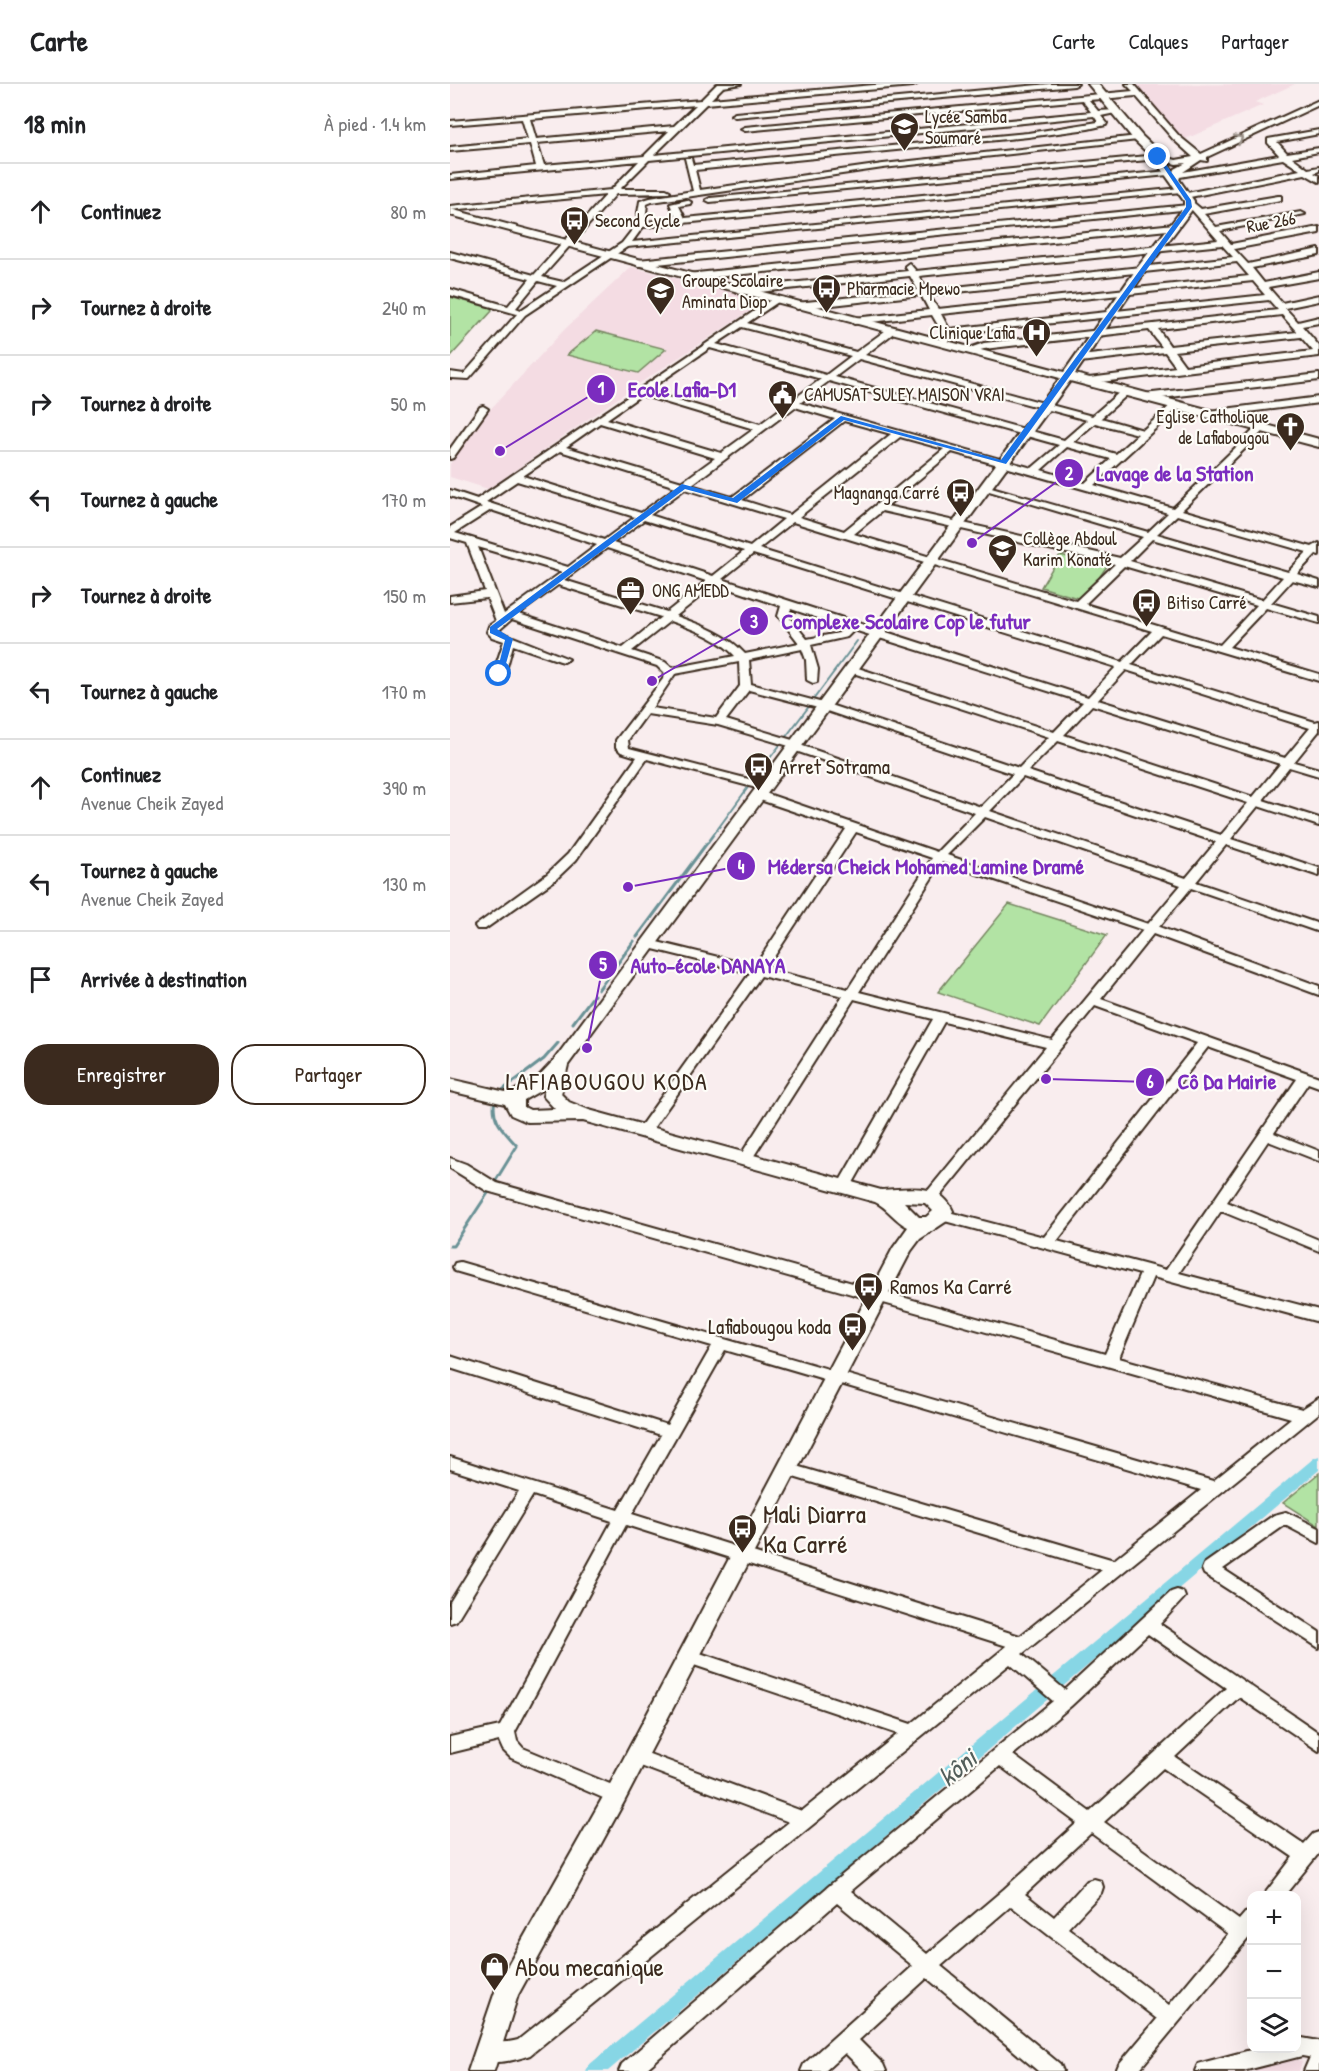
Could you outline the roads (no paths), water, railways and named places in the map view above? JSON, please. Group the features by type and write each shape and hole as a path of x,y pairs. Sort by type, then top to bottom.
{"street":[{"path":"510,309 564,243 674,128 721,85 737,84"},
{"path":"811,84 834,121"},
{"path":"450,123 913,84"},
{"path":"735,115 897,100 1001,87 1074,84"},
{"path":"1093,84 1138,138 1158,157 1214,230 1318,349 1237,374 1143,397"},
{"path":"1130,84 1199,158"},
{"path":"888,86 993,246"},
{"path":"1001,87 1007,105 1038,149"},
{"path":"745,129 1139,93"},
{"path":"690,168 1028,135 1103,123 1084,98"},
{"path":"731,100 735,115 756,145 774,181"},
{"path":"583,1115 521,1114 514,1107 520,1096 544,1081 560,1064 902,597 1080,359 1141,270 1174,227 1183,192 1181,168 1319,102"},
{"path":"450,177 1116,111"},
{"path":"525,116 541,168"},
{"path":"1293,136 1299,130 1319,122"},
{"path":"450,149 674,128"},
{"path":"1319,132 1271,141 1286,157 1319,180"},
{"path":"861,135 883,166"},
{"path":"450,375 466,377 522,313 625,245 640,225 643,203 697,192 821,174 1138,138"},
{"path":"682,221 675,204 1158,157 1176,162 1199,158 1231,165 1319,150"},
{"path":"685,152 697,192"},
{"path":"638,263 1047,222 1183,192 1231,165"},
{"path":"625,245 1034,204 1183,192 1234,186 1319,169"},
{"path":"821,174 848,223"},
{"path":"1234,186 1256,202"},
{"path":"1023,188 1047,222"},
{"path":"640,225 1023,188 1183,192 1256,202 1278,198"},
{"path":"450,210 611,192 697,192"},
{"path":"450,210 608,256 854,321 892,330 945,338 1048,321 1271,297"},
{"path":"1214,230 1301,214"},
{"path":"720,218 737,253"},
{"path":"883,219 935,312 945,338 969,350 1319,443"},
{"path":"687,277 1174,227"},
{"path":"801,228 810,245"},
{"name":"Rue 266","path":"740,291 1159,247 1227,245 1319,230"},
{"path":"1080,237 1092,254"},
{"path":"766,250 775,268"},
{"path":"1246,267 1319,252"},
{"path":"450,255 563,285"},
{"path":"1051,258 1064,278"},
{"path":"797,306 1239,259"},
{"path":"1286,259 1294,264"},
{"path":"818,263 828,282"},
{"path":"1302,270 1316,278"},
{"path":"854,321 1255,278"},
{"path":"1262,286 1316,278"},
{"path":"1022,282 1048,321"},
{"path":"1172,287 1198,321"},
{"path":"450,292 522,313"},
{"path":"969,350 984,346 1282,309 1319,298"},
{"path":"571,571 450,533 516,477 775,300"},
{"path":"1296,325 1319,320"},
{"path":"741,324 1145,433"},
{"path":"1151,326 1182,369"},
{"path":"564,660 492,632 493,628 892,330"},
{"path":"1080,359 1303,334"},
{"path":"709,345 1118,458"},
{"path":"1084,381 1182,369 1319,377"},
{"path":"640,392 762,428"},
{"path":"1034,471 1125,392"},
{"path":"1209,414 1319,400"},
{"path":"794,404 1317,549"},
{"path":"1087,486 1176,405"},
{"path":"450,456 483,409"},
{"path":"734,501 843,417"},
{"path":"599,420 723,457"},
{"path":"1078,605 1261,428"},
{"path":"624,652 899,433"},
{"path":"559,448 1319,678"},
{"path":"846,535 951,448"},
{"path":"516,477 1318,726 1055,1045 927,1196 910,1198 903,1207 919,1217"},
{"path":"984,488 1319,584"},
{"path":"450,493 786,607 1319,773"},
{"path":"879,507 1122,562 1319,620"},
{"path":"471,541 490,594 507,618 661,664 670,672"},
{"path":"1222,649 1317,549"},
{"path":"557,581 668,617 716,635 728,642 742,657 746,686 719,722"},
{"path":"450,599 490,594"},
{"path":"786,607 783,616 805,644 814,663 813,680"},
{"path":"670,672 843,635 851,627"},
{"path":"745,1159 939,857 1159,630"},
{"path":"499,674 510,639"},
{"path":"851,669 1319,822"},
{"path":"670,672 668,679 621,743 625,750 761,791 854,828 1151,929 1319,991"},
{"path":"746,686 823,707 1319,872"},
{"path":"644,710 719,722 794,746 1319,928"},
{"path":"481,926 551,877 572,857 644,755"},
{"path":"644,1131 758,971 854,828"},
{"path":"649,944 1055,1045"},
{"path":"1092,1000 1312,1079 1265,1134 1169,1276"},
{"path":"844,1186 941,1016"},
{"path":"1047,1244 1205,1041"},
{"path":"540,1115 553,1105 552,1096 560,1064"},
{"path":"450,1085 520,1096 535,1089 544,1090 563,1106 583,1115 881,1197 919,1217 1047,1244 1319,1316"},
{"path":"1265,1134 1319,1156"},
{"path":"450,1163 459,1165 478,1180 492,1187 1305,1416"},
{"path":"484,2062 507,1991 616,1795 903,1248 913,1234 919,1217 942,1207 927,1196 881,1197"},
{"path":"1217,1204 1319,1246"},
{"path":"460,1267 1216,1488"},
{"path":"1110,1361 1149,1270"},
{"path":"616,1795 517,1753 509,1745 506,1732 622,1517 721,1344"},
{"path":"450,1362 670,1432"},
{"path":"484,2062 523,2048 1319,1404"},
{"path":"450,1463 741,1555 1016,1649 1062,1698"},
{"path":"786,1469 1117,1568"},
{"path":"450,1616 529,1488"},
{"path":"1319,1536 1286,1518 1210,1569 1319,1641"},
{"path":"629,2071 837,1891 1000,1756 1177,1597"},
{"path":"1147,1624 1319,1743"},
{"path":"688,1656 913,1732"},
{"path":"812,2071 928,1965 1011,1895 1238,1688"},
{"path":"450,1745 506,1732"},
{"path":"636,1756 805,1820"},
{"path":"1000,1756 1089,1823 1246,1926 1125,2071"},
{"path":"1161,1757 1306,1856"},
{"path":"1276,1891 1319,1840"},
{"path":"1055,1929 1094,1887"},
{"path":"837,1891 1053,2071"},
{"path":"1011,1895 1170,2017"},
{"path":"845,2039 876,2071"},
{"path":"1205,2071 1302,2047 1319,2050"},
{"path":"1317,2071 1319,2066"}],"waterway":[{"path":"813,700 857,641"},
{"path":"785,738 810,705"},
{"path":"763,767 780,745"},
{"path":"753,780 761,770"},
{"path":"706,845 749,786"},
{"path":"637,937 707,843"},
{"path":"598,990 634,941"},
{"path":"573,1023 594,995"},
{"path":"500,1092 544,1059 558,1043"},
{"path":"493,1185 517,1146 503,1131 497,1120 495,1100"},
{"path":"450,1246 453,1246 490,1190"},
{"name":"kôni","path":"595,2071 1319,1462"}],"place":[{"name":"Lycée Samba Soumaré","path":"904,152"},
{"name":"Second Cycle","path":"574,246"},
{"name":"Pharmacie Mpewo","path":"826,314"},
{"name":"Groupe Scolaire Aminata Diop","path":"661,316"},
{"name":"Clinique Lafia","path":"1036,358"},
{"name":"CAMUSAT SULEY MAISON VRAI","path":"783,420"},
{"name":"Ecole Lafia-D1","path":"500,451"},
{"name":"Eglise Catholique de Lafiabougou","path":"1290,452"},
{"name":"Magnanga Carré","path":"961,518"},
{"name":"Lavage de la Station","path":"972,543"},
{"name":"Collège Abdoul Karim Konaté","path":"1002,574"},
{"name":"ONG AMEDD","path":"631,616"},
{"name":"Bitiso Carré","path":"1146,628"},
{"name":"Complexe Scolaire Cop le futur","path":"652,681"},
{"name":"Arret Sotrama","path":"758,792"},
{"name":"Médersa Cheick Mohamed Lamine Dramé","path":"628,887"},
{"name":"Auto-école DANAYA","path":"587,1048"},
{"name":"Cô Da Mairie","path":"1046,1079"},
{"name":"Ramos Ka Carré","path":"869,1312"},
{"name":"Lafiabougou koda","path":"852,1352"},
{"name":"Mali Diarra Ka Carré","path":"742,1554"},
{"name":"Abou mecanique","path":"494,1992"}],"district":[{"name":"LAFIABOUGOU KODA","path":"607,1081"}]}
